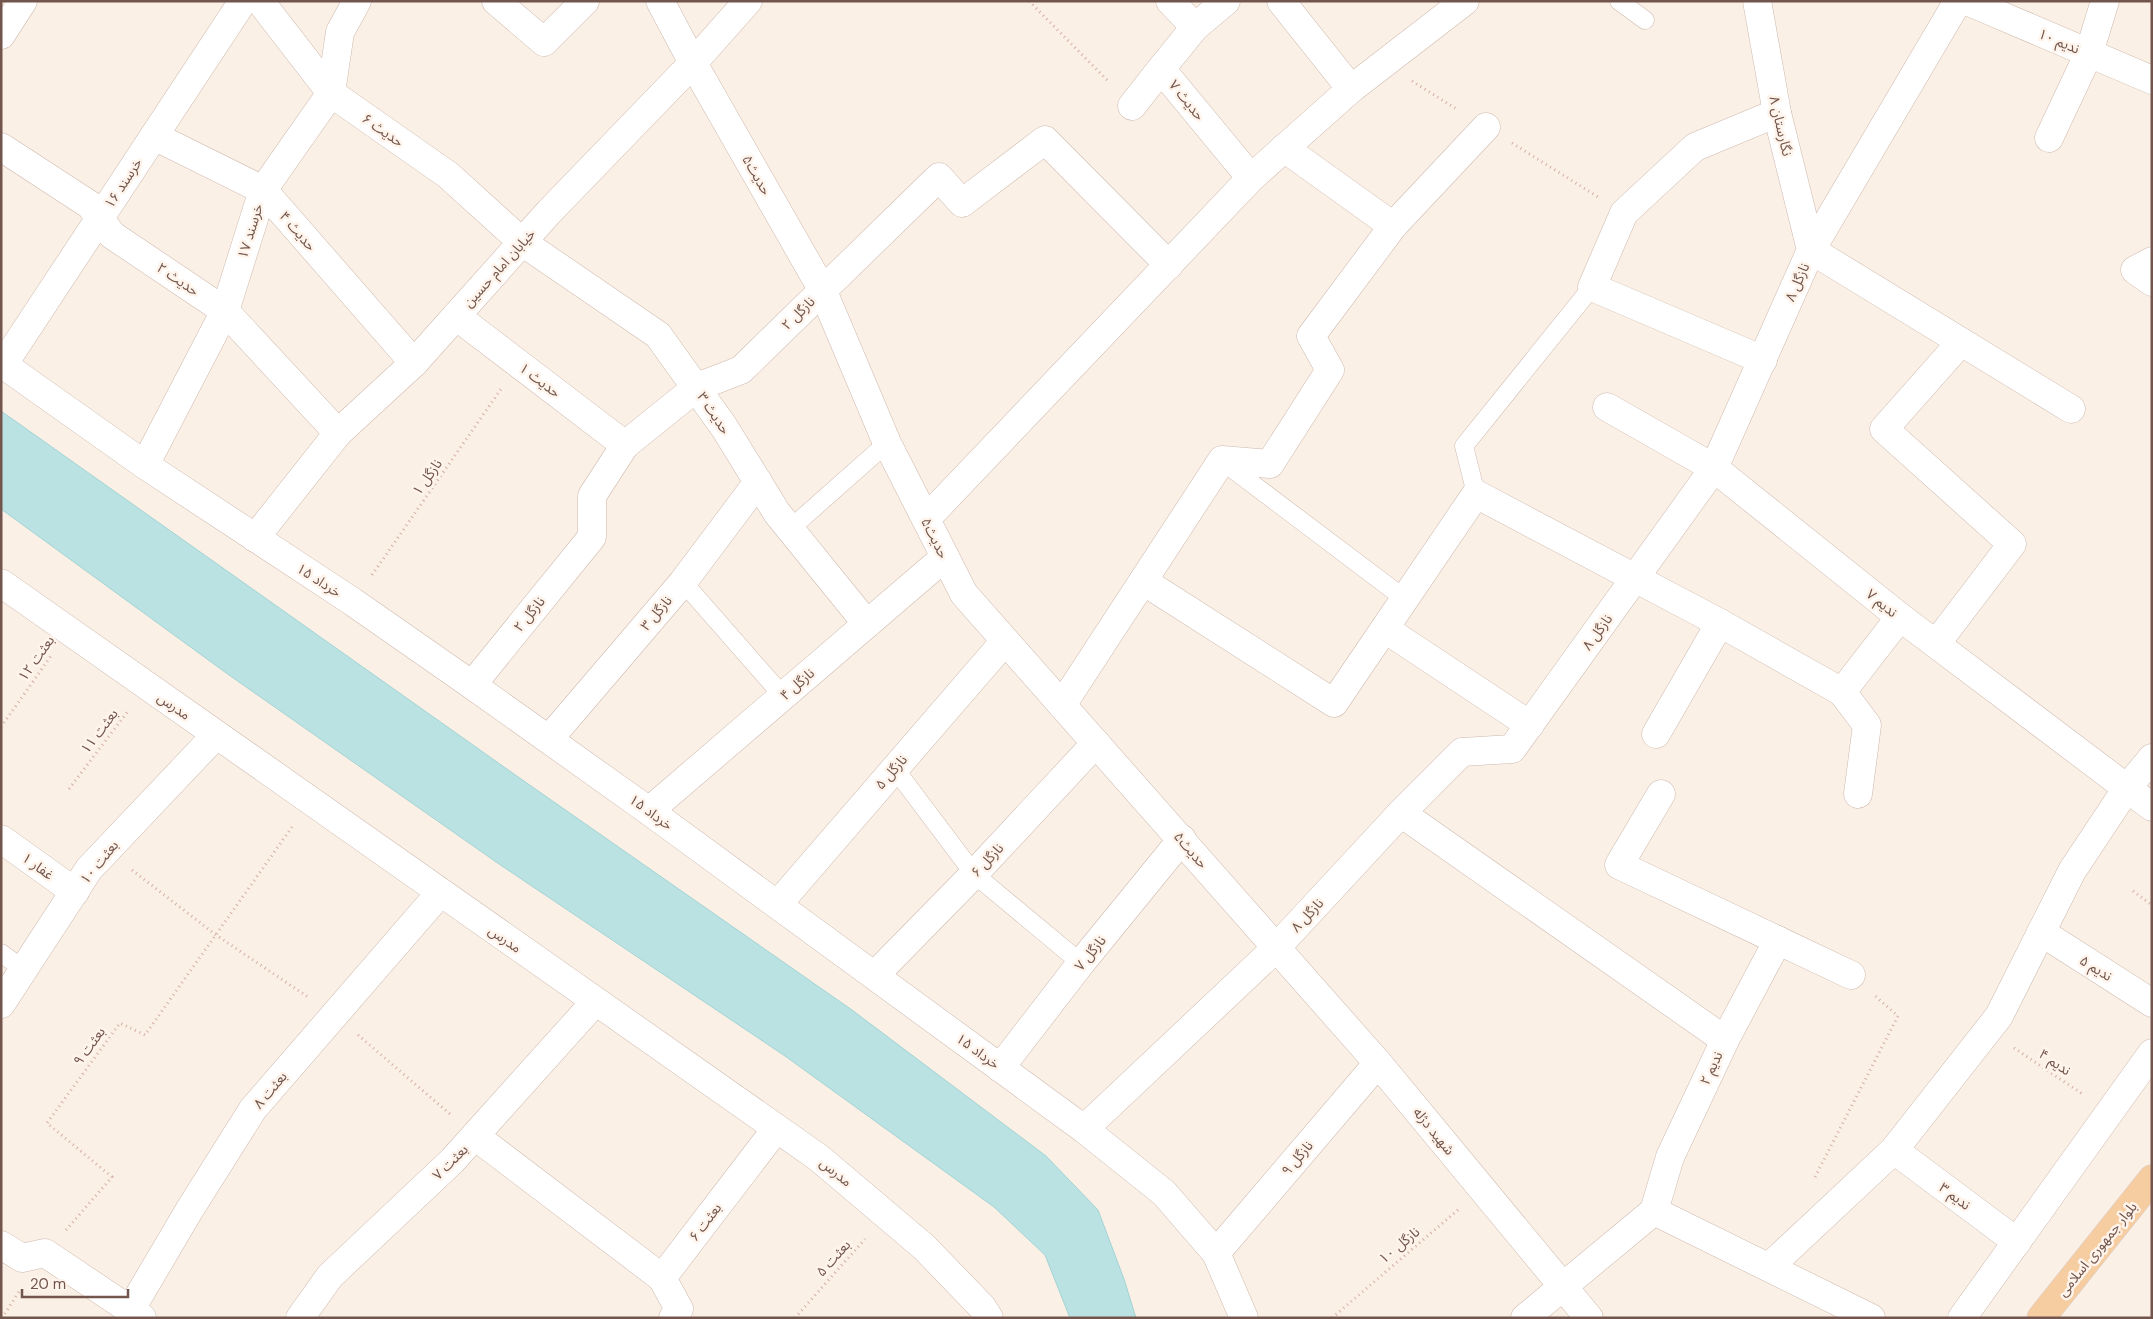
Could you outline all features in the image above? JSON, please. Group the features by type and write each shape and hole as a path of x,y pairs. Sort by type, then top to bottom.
{"main road":[{"name":"بلوار جمهوری اسلامی","path":"2041,1318 2152,1179"}],"street":[{"path":"2,32 22,1"},
{"name":"خرسند ۱۶","path":"2,364 243,1"},
{"name":"حدیث ۶","path":"260,1 331,93 448,176 522,242"},
{"name":"خرسند ۱۷","path":"145,465 225,311 263,190 331,93 340,32 357,1"},
{"path":"496,1 544,42 585,1"},
{"name":"حدیث۵","path":"660,1 822,289 887,443 964,594 1276,948"},
{"name":"خیابان امام حسین","path":"255,538 338,433 414,363 522,242 694,63 748,1"},
{"path":"1170,1 1195,27"},
{"name":"حدیث ۷","path":"1226,1 1195,27 1161,69 1251,178"},
{"path":"1281,1 1351,89"},
{"path":"926,519 1251,178 1351,89 1465,1"},
{"name":"نگارستان ۸","path":"1757,1 1777,113 1811,250"},
{"name":"نازگل ۸","path":"1084,1129 1276,948 1401,813 1462,752 1512,749 1714,468 1811,250 1958,1"},
{"name":"ندیم ۱۰","path":"1967,1 2152,80"},
{"path":"2049,138 2089,53 2105,1"},
{"path":"1132,106 1161,69"},
{"path":"1763,360 1592,287 1624,213 1695,147 1777,113"},
{"path":"1062,705 1222,460 1270,464 1330,370 1312,336 1393,226 1486,127"},
{"name":"حدیث ۴","path":"154,136 263,190 414,363"},
{"name":"نازگل ۲","path":"472,685 592,536 592,496 625,445 697,387 741,370 939,176 962,202 1045,140 1169,265"},
{"path":"1284,148 1393,226"},
{"name":"حدیث ۲","path":"4,153 90,205 112,235 225,311 338,433"},
{"name":"حدیث ۳","path":"522,242 658,335 697,387 777,513 866,624"},
{"path":"1811,250 2072,409"},
{"path":"2152,262 2134,270 2152,282"},
{"name":"حدیث ۱","path":"456,316 625,445"},
{"path":"1936,644 2012,544 1884,429 1961,342"},
{"name":"۱۵ خرداد","path":"2,364 145,465 353,602 472,685 650,811 1084,1129 1164,1193 1216,1253 1244,1318"},
{"name":"ندیم ۷","path":"1607,407 1714,468 1900,617 2152,807"},
{"name":"نازگل ۳","path":"548,739 683,582 758,482"},
{"path":"1143,580 1334,703 1476,494 1720,623 1842,692 1868,725 1858,794"},
{"name":"نازگل ۴","path":"650,811 945,556"},
{"name":"مدرس","path":"1,583 819,1158 888,1214 924,1247 981,1314"},
{"path":"1842,692 1900,617"},
{"path":"1656,734 1720,623"},
{"path":"1385,629 1530,725"},
{"name":"نازگل ۵","path":"778,904 1005,641"},
{"name":"بعثت ۱۰","path":"1,1004 90,869 216,735"},
{"name":"نازگل ۶","path":"875,976 974,874 1096,743"},
{"path":"1769,1267 1894,1150 1999,1016 2072,871 2127,788 2152,758"},
{"path":"1661,794 1619,866 1851,975"},
{"name":"ندیم ۲","path":"1401,813 1725,1040 1670,1157 1654,1211"},
{"name":"غفار ۱","path":"1,839 75,892"},
{"name":"نازگل ۷","path":"1000,1068 1081,963 1182,840"},
{"name":"بعثت ۸","path":"137,1314 190,1209 253,1109 440,893"},
{"name":"ندیم ۵","path":"2041,932 2152,1003"},
{"path":"1725,1040 1778,940"},
{"name":"شهید دژله","path":"1276,948 1378,1063 1588,1318"},
{"name":"بعثت ۷","path":"300,1318 330,1276 452,1161 595,1002"},
{"path":"1962,1318 2152,1053"},
{"name":"نازگل ۹","path":"1216,1253 1378,1063"},
{"name":"بعثت ۶","path":"662,1278 776,1129"},
{"path":"475,1136 662,1278 679,1309 673,1318"},
{"name":"ندیم ۳","path":"1894,1150 2017,1242"},
{"path":"1525,1318 1654,1211 1872,1318"},
{"path":"1,1245 22,1258 45,1254 137,1314"}],"lane":[{"path":"1619,1 1645,20"},
{"path":"1476,494 1464,446 1592,287"},
{"path":"790,529 887,443"},
{"path":"1222,460 1405,600"},
{"path":"683,582 783,696"},
{"path":"894,769 974,874 1081,963"},
{"path":"1,953 24,970"}],"path":[{"path":"1029,1 1132,106"},
{"name":"نازگل ۱","path":"353,602 519,364"},
{"name":"بعثت ۱۲","path":"1,727 69,631"},
{"name":"بعثت ۱۱","path":"69,789 146,686"},
{"name":"بعثت ۹","path":"2,1318 45,1254 112,1177 47,1123 120,1023 145,1035 310,802"},
{"path":"106,850 216,935 334,1015 475,1136"},
{"path":"2133,891 2152,905"},
{"path":"1814,1180 1898,1016 1851,975"},
{"name":"ندیم ۴","path":"1988,1030 2109,1112"},
{"name":"نازگل ۱۰","path":"1332,1318 1482,1189"},
{"name":"بعثت ۵","path":"795,1318 888,1214"}],"water":[{"path":"1,411 521,779 852,1010 1046,1156 1098,1210 1124,1279 1136,1318 1070,1318 1045,1255 994,1207 785,1056 499,864 229,675 1,509"}]}
